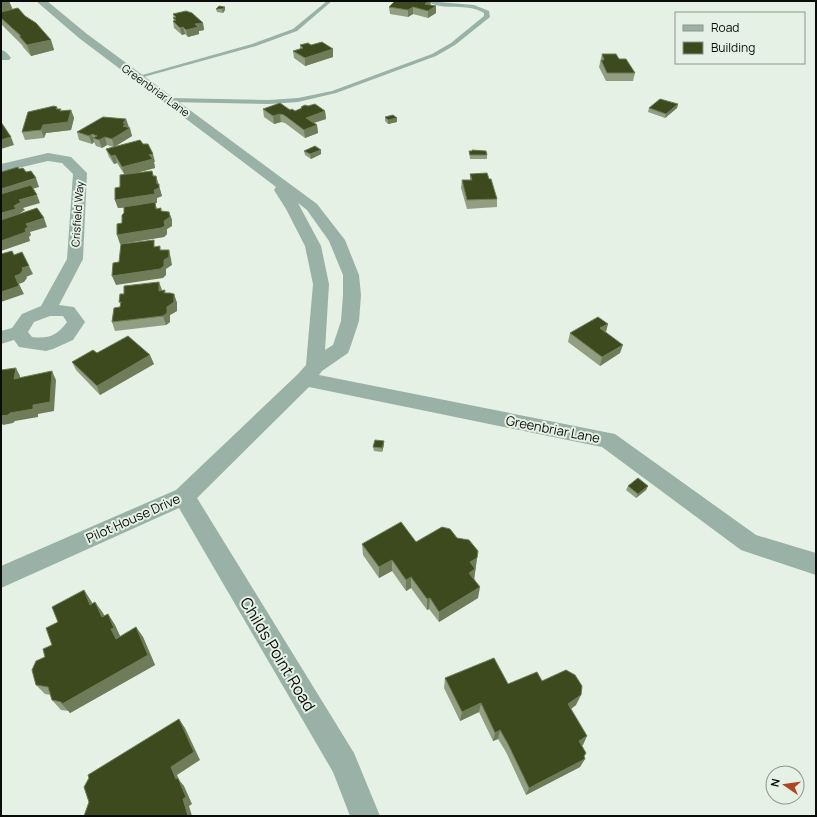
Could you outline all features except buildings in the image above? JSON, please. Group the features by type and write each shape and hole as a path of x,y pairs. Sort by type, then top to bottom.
{"street":[{"name":"Greenbriar Lane","path":"41,1 83,36 272,177"},
{"name":"Crisfield Way","path":"1,168 48,157 66,160 80,173 75,259 48,310"},
{"name":"Pilot House Drive","path":"1,577 184,496 310,372 341,348 350,322 352,295 350,275 337,240 312,207 272,177"},
{"path":"272,177 294,209 313,246 322,284 310,372"},
{"path":"1,338 18,332 28,318 48,310 68,311 76,322 67,336 46,345 26,343 18,332"},
{"name":"Greenbriar Lane","path":"310,372 608,440 749,543 816,564"},
{"name":"Childs Point Road","path":"184,496 344,763 365,816"}],"lane":[{"path":"138,77 254,45 296,30 330,1"},
{"path":"170,100 269,102 298,100 334,92 434,55 453,44 486,17 487,12 476,4 434,3 429,1"}]}
